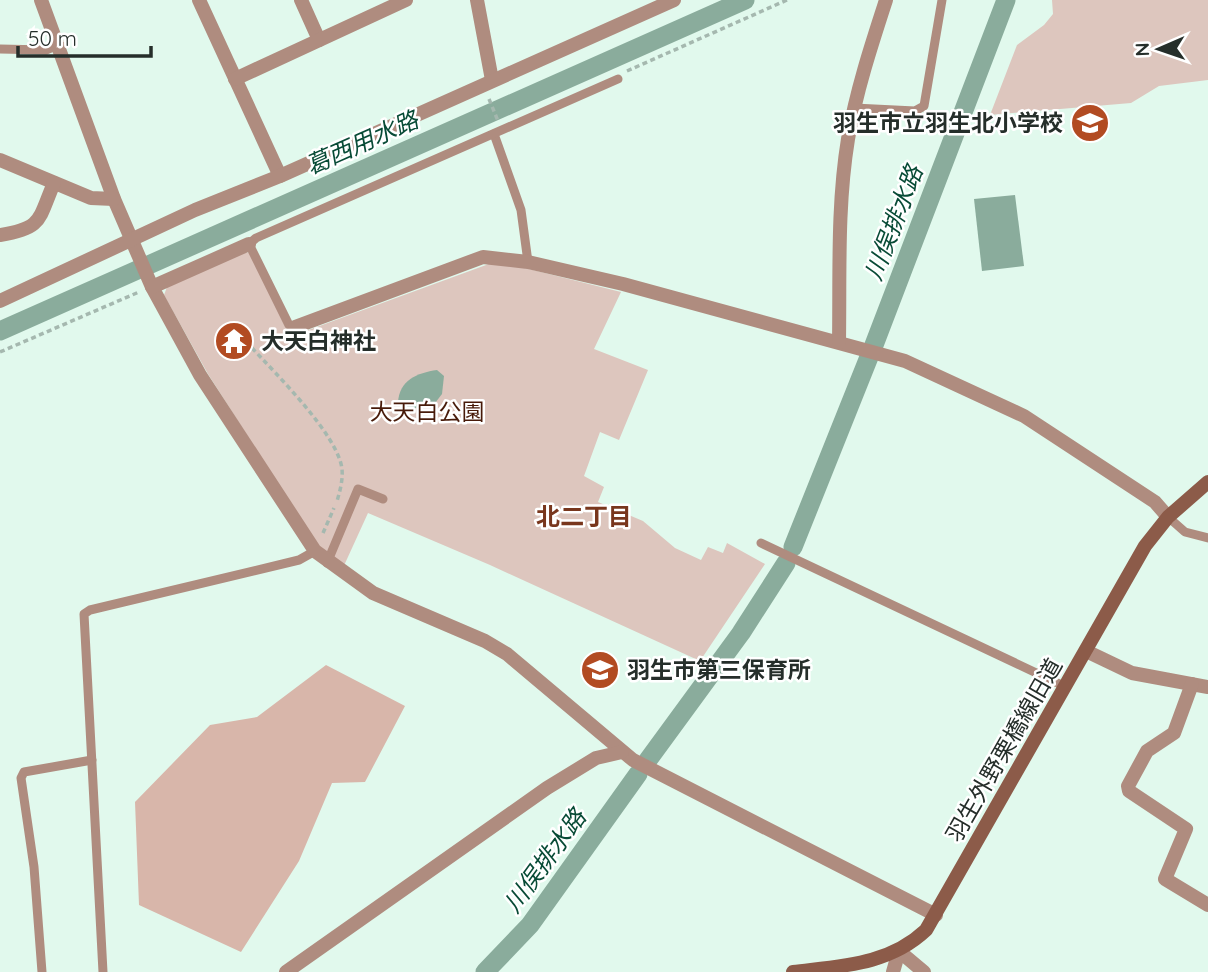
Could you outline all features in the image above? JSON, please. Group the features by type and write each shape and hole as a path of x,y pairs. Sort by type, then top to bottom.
{"street":[{"path":"41,0 148,286 200,375 315,551 327,563 373,593 507,654 628,756 648,768 936,915"},
{"path":"199,0 280,176"},
{"path":"301,0 319,40"},
{"path":"235,79 406,0"},
{"path":"477,0 492,80"},
{"path":"0,300 133,244 195,210 280,176 674,0"},
{"path":"839,342 841,225 848,142 854,108 886,0"},
{"path":"0,160 92,198 114,199"},
{"path":"0,235 27,231 35,225 54,183"},
{"path":"148,286 249,244"},
{"path":"295,327 483,257 496,256 528,262 623,284 905,361 1024,416 1155,502 1168,517"},
{"name":"羽生外野栗橋線旧道","path":"793,972 872,961 899,951 916,940 936,915 1145,546 1168,517 1208,482"},
{"path":"1086,651 1132,673 1208,687"},
{"path":"1192,684 1174,733 1144,755 1128,786 1129,791 1186,829 1165,879 1208,905"},
{"path":"286,972 547,788 596,758 628,756"},
{"path":"893,972 899,951 924,972"}],"lane":[{"path":"854,108 915,111 924,106 942,0"},
{"path":"0,49 46,50 58,46"},
{"path":"295,327 289,325 249,244 618,79"},
{"path":"494,134 521,210 528,262"},
{"path":"327,563 358,489 383,499"},
{"path":"1168,517 1185,532 1208,538"},
{"path":"761,543 1066,687"},
{"path":"103,972 84,614 90,610 299,560 315,551"},
{"path":"42,972 34,867 21,778 24,772 92,760"}],"path":[{"path":"618,79 624,73 787,0"},
{"path":"488,98 499,122"},
{"path":"0,352 148,286"},
{"path":"252,348 300,399 337,453 342,469 341,486 315,551"}],"green space":[{"path":"1052,0 1208,0 1208,80 1159,86 1131,103 990,115 1017,45 1044,25 1053,14"},
{"name":"大天白公園","path":"244,252 250,253 288,332 303,332 497,261 621,292 594,349 648,370 619,440 600,432 584,476 604,487 598,502 643,521 675,548 701,560 708,547 723,553 727,543 765,564 700,661 490,565 368,513 342,570 322,553 208,374 164,295 167,287"}],"shaded area":[{"path":"1015,195 1024,266 982,271 974,199"},
{"path":"437,370 444,376 442,394 432,407 406,409 398,403 402,389 410,379"},
{"path":"326,665 405,706 365,782 332,783 299,861 241,952 139,905 135,802 210,725 257,717"}],"waterway":[{"name":"葛西用水路","path":"0,331 745,0"},
{"name":"川俣排水路","path":"874,345 1006,0"},
{"name":"川俣排水路","path":"793,547 869,357"},
{"name":"川俣排水路","path":"648,760 741,633 786,563"},
{"name":"川俣排水路","path":"485,972 530,925 638,774"}],"place":[{"name":"羽生市立羽生北小学校","path":"1090,123"},
{"name":"大天白神社","path":"234,341"},
{"name":"羽生市第三保育所","path":"600,670"}],"district":[{"name":"北二丁目","path":"584,517"}]}
